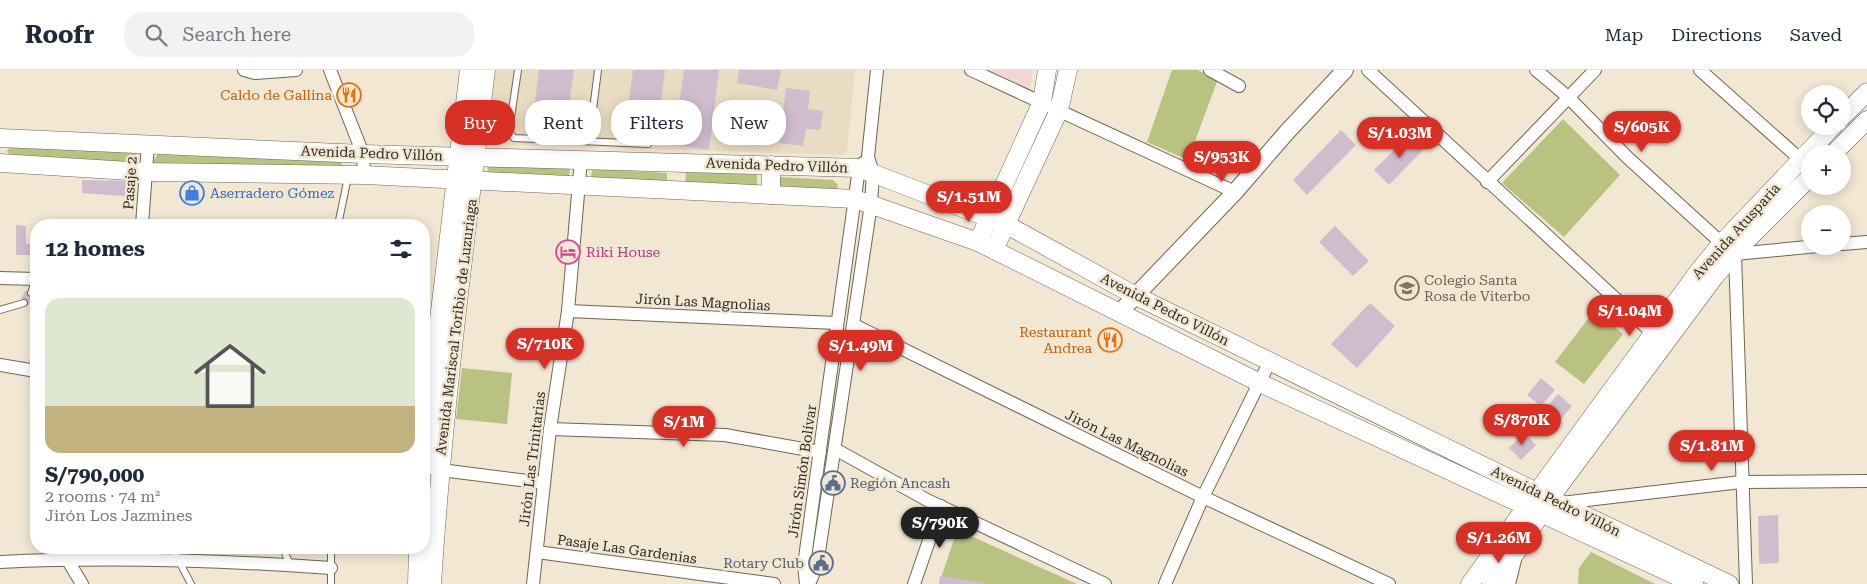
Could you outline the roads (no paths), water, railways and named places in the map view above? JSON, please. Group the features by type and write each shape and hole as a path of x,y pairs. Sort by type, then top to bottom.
{"main road":[{"name":"Avenida Mariscal Toribio de Luzuriaga","path":"434,391 452,362 459,310 464,181 458,155 469,70"},
{"name":"Avenida Mariscal Toribio de Luzuriaga","path":"430,453 434,361 440,308 464,181 475,156 486,70"},
{"path":"978,242 1042,102 1047,70"},
{"path":"994,250 1059,110 1068,70"},
{"path":"1851,108 1867,92"},
{"path":"1842,145 1867,120"},
{"name":"Avenida Pedro Villón","path":"0,138 363,154 867,166 1007,225 1134,295 1270,361 1694,584"},
{"path":"677,191 678,162"},
{"name":"Avenida Pedro Villón","path":"0,163 146,172 356,175 771,195 863,202 978,242 1260,383 1729,584"},
{"path":"771,165 771,195"},
{"name":"Avenida Atusparia","path":"1470,584 1543,503 1660,339 1728,249 1801,169"},
{"name":"Avenida Atusparia","path":"1728,249 1801,184"},
{"path":"440,308 459,310"},
{"path":"434,361 452,362"},
{"name":"Avenida Atusparia","path":"1492,584 1517,551 1543,503"},
{"name":"Avenida Mariscal Toribio de Luzuriaga","path":"430,507 432,584"},
{"path":"417,584 418,554"}],"street":[{"path":"244,70 255,73 296,70"},
{"path":"330,70 363,154 356,175"},
{"name":"Jirón Simón Bolívar","path":"808,584 817,565 854,325 863,202 877,70"},
{"path":"971,70 1235,192"},
{"path":"1210,70 1239,86"},
{"path":"1119,313 1134,295 1235,192 1287,132 1345,70"},
{"path":"1368,70 1487,182 1660,339"},
{"path":"1536,70 1568,97 1628,158 1728,249 1739,351 1741,482 1746,584"},
{"path":"1487,182 1595,70"},
{"path":"1700,70 1801,160"},
{"name":"Pasaje 2","path":"142,219 148,144"},
{"name":"Jirón Las Trinitarias","path":"533,584 550,429 568,311 581,158"},
{"name":"Jirón Simón Bolívar","path":"808,584 804,565 836,323 863,202"},
{"path":"1851,243 1867,242"},
{"path":"1728,249 1801,247"},
{"path":"0,278 30,278"},
{"name":"Jirón Las Magnolias","path":"568,311 836,323"},
{"name":"Jirón Las Magnolias","path":"854,325 1203,497 1389,584"},
{"path":"1165,584 1203,497 1270,361"},
{"path":"0,365 30,370"},
{"path":"550,429 725,435 820,452"},
{"path":"835,449 941,506 1105,584"},
{"path":"430,468 544,483"},
{"path":"1543,503 1741,482 1867,481"},
{"path":"914,584 941,506"},
{"path":"1509,584 1517,551"},
{"name":"Pasaje Las Gardenias","path":"536,552 774,584"},
{"path":"0,562 60,554"},
{"path":"67,554 82,584"},
{"path":"86,554 331,568"}],"lane":[{"path":"518,70 509,131 514,138 525,138"},
{"path":"594,100 598,70"},
{"path":"340,219 356,175"},
{"path":"0,310 24,303"},
{"path":"176,554 191,584"},
{"path":"285,554 290,565"},
{"path":"331,584 332,554"}],"place":[{"name":"Caldo de Gallina","path":"349,95"},
{"name":"Aserradero Gómez","path":"192,193"},
{"name":"Riki House","path":"568,252"},
{"name":"Colegio Santa Rosa de Viterbo","path":"1407,288"},
{"name":"Restaurant Andrea","path":"1110,340"},
{"name":"Región Ancash","path":"833,483"},
{"name":"Rotary Club","path":"821,563"}]}
